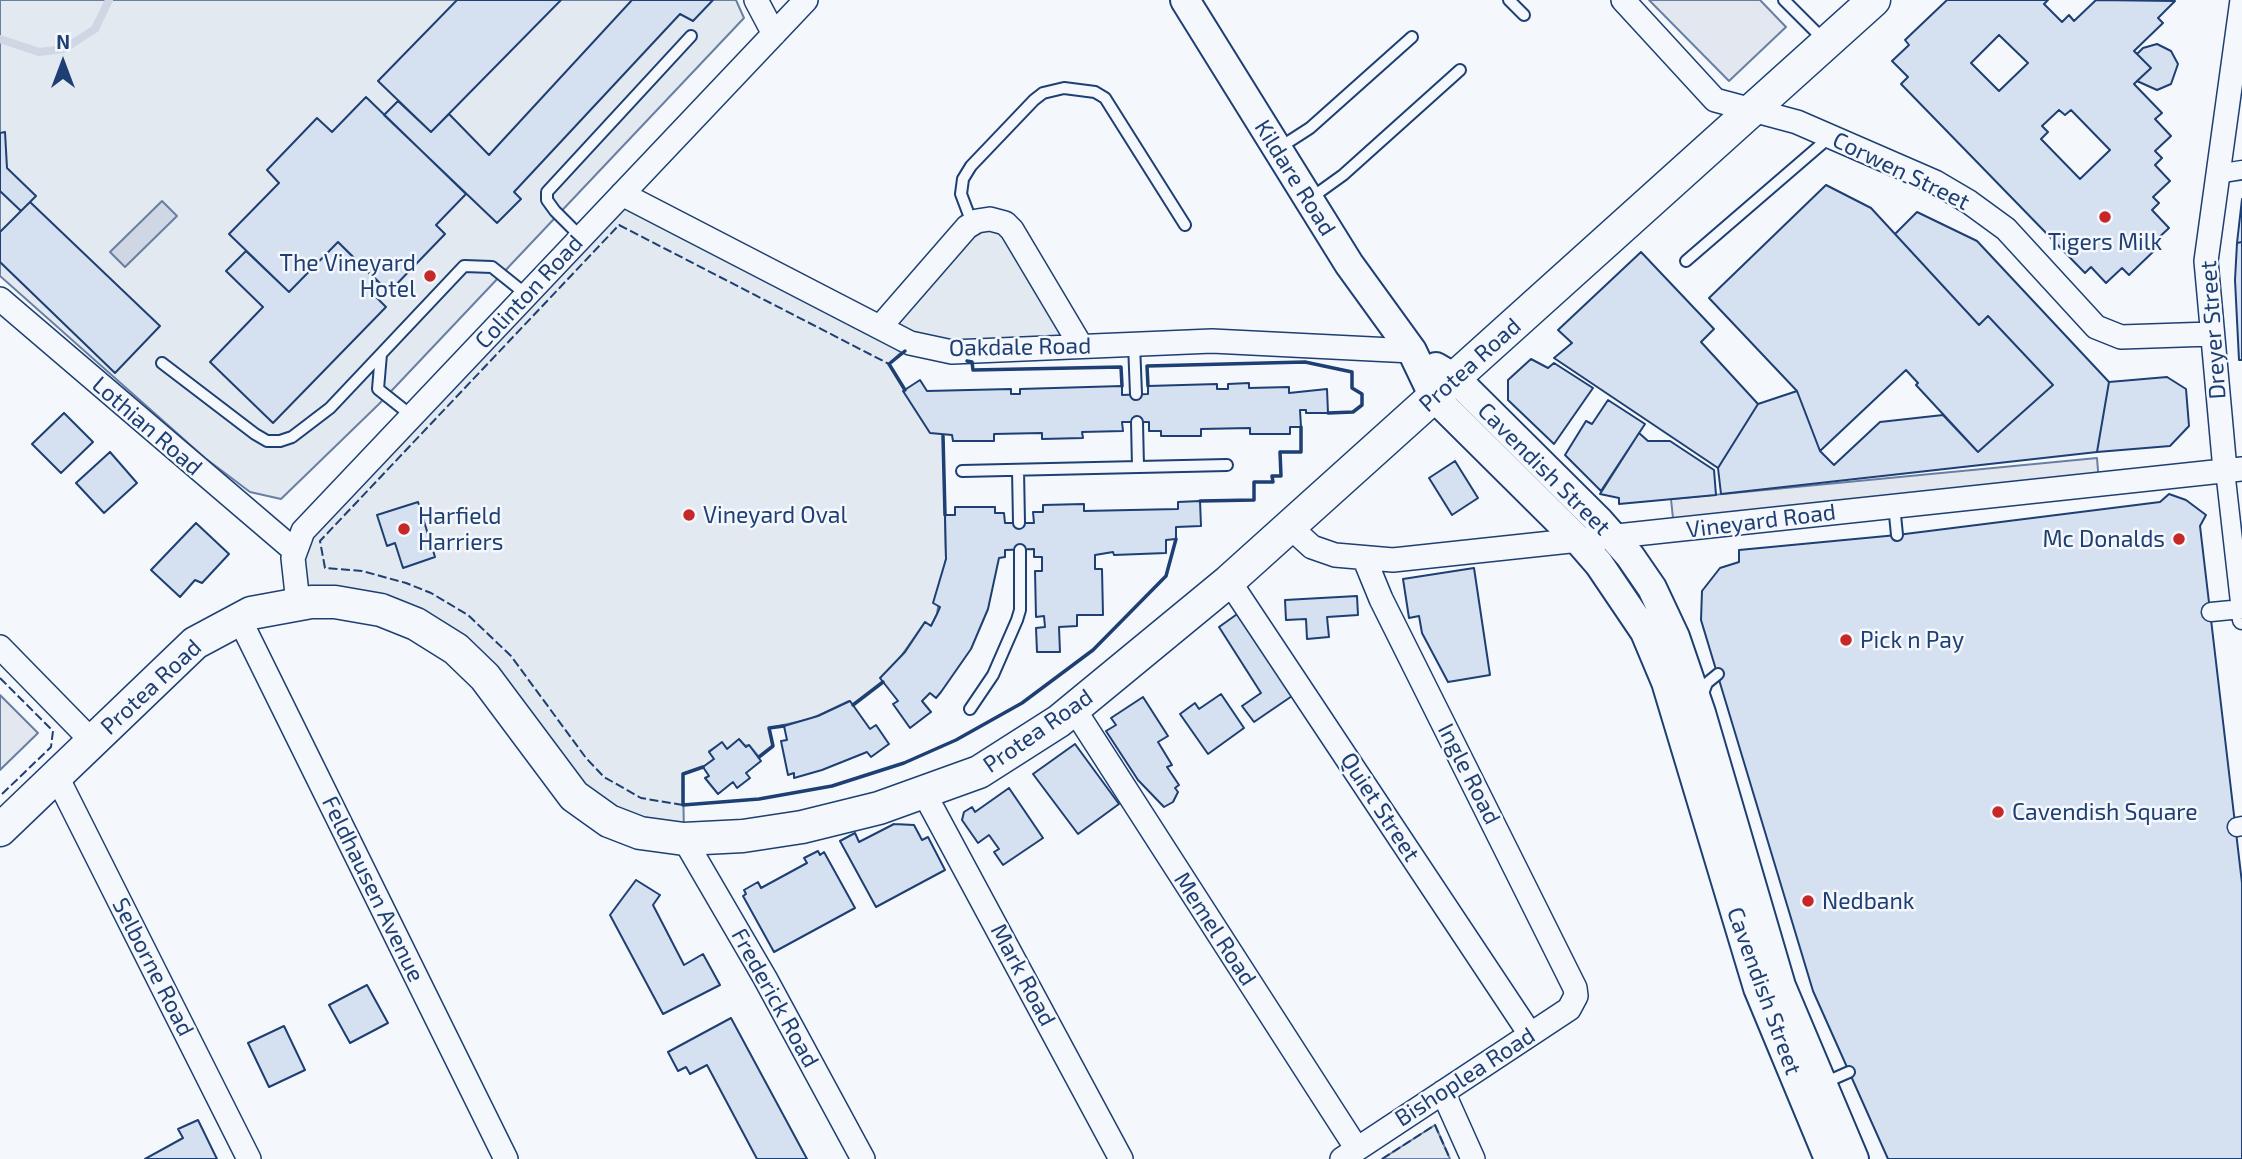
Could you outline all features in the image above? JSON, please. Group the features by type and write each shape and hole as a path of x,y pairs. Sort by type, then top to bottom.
{"main road":[{"name":"Protea Road","path":"0,830 182,653 208,634 239,618 298,603 335,602 381,610 438,636 485,677 559,779 582,803 630,830 662,838 743,836 802,827 924,793 1003,759 1074,709 1229,580 1874,0"}],"street":[{"path":"756,0 774,34"},
{"name":"Colinton Road","path":"295,551 303,531 806,0"},
{"name":"Kildare Road","path":"1185,0 1377,306 1412,351"},
{"name":"Corwen Street","path":"1623,0 1715,100 1753,109 1830,136 1934,182 1969,202 2006,229 2079,309 2106,332 2121,337 2211,334"},
{"name":"Dreyer Street","path":"2242,0 2206,261 2211,334 2233,469 2242,612"},
{"path":"2217,174 2242,170"},
{"name":"Oakdale Road","path":"622,194 911,343 953,352 1135,344 1266,342 1412,351"},
{"path":"880,327 972,223 996,220 1012,230 1081,346"},
{"name":"Lothian Road","path":"0,299 295,551"},
{"name":"Cavendish Street","path":"1412,351 1599,564 1645,632 1666,682 1758,988 1829,1159"},
{"name":"Cavendish Street","path":"1444,388 1612,538 1630,556 1652,588 1675,637 1701,713 1780,986 1854,1159"},
{"name":"Vineyard Road","path":"1289,526 1312,547 1335,555 1365,560 1393,560 2233,469"},
{"path":"295,551 298,603"},
{"name":"Ingle Road","path":"1365,560 1381,599 1575,988"},
{"name":"Quiet Street","path":"1229,580 1530,1034"},
{"path":"2211,612 2242,612"},
{"name":"Feldhausen Avenue","path":"239,618 506,1159"},
{"path":"0,647 92,741"},
{"name":"Memel Road","path":"1074,709 1350,1154"},
{"name":"Selborne Road","path":"56,775 249,1159"},
{"name":"Mark Road","path":"924,793 1121,1159"},
{"name":"Frederick Road","path":"684,839 765,978 863,1159"},
{"name":"Bishoplea Road","path":"1350,1154 1569,1009 1576,996 1575,988"},
{"path":"1443,1092 1474,1159"}],"lane":[{"path":"1509,0 1524,15"},
{"path":"1784,0 1827,43"},
{"path":"582,237 555,211 547,200 547,192 691,36"},
{"path":"1277,149 1310,128 1412,37"},
{"path":"1309,200 1343,175 1460,70"},
{"path":"972,223 961,194 963,178 971,166 1034,100 1043,93 1064,88 1095,92 1105,98 1185,225"},
{"path":"1686,261 1830,136"},
{"path":"162,362 255,434 267,441 280,441 292,437 330,408 464,266 492,267 527,295"},
{"path":"1135,344 1136,394"},
{"path":"381,354 378,388 412,416"},
{"path":"1137,422 1138,467"},
{"path":"962,471 1227,465"},
{"path":"1018,470 1019,523"},
{"path":"1894,505 1897,535"},
{"path":"970,709 993,676 1017,620 1020,610 1020,550"},
{"path":"1701,713 1704,688 1718,674"},
{"path":"1822,1084 1849,1072"}],"shaded area":[{"path":"0,0 736,0 744,18 379,404 281,499 250,492 205,458 0,276"},
{"path":"1649,0 1760,0 1786,27 1729,81"},
{"path":"622,194 879,327 967,227 996,220 1081,346 911,343 889,364 905,390 943,433 946,559 937,614 931,626 925,622 883,682 853,705 849,701 811,719 769,728 773,746 759,757 749,745 727,749 722,743 709,751 714,759 703,767 683,774 684,839 630,830 438,636 298,603 297,541"},
{"path":"162,201 177,216 125,267 110,252"},
{"path":"2097,458 2099,483 1674,528 1671,499"},
{"path":"0,695 38,733 0,770"},
{"path":"1435,1125 1450,1159 1382,1159"}],"building":[{"path":"457,0 561,0 431,132 378,81"},
{"path":"632,0 713,0 693,21 680,14 514,192 521,199 497,223 384,115 398,101 431,132 449,114 489,155"},
{"path":"1947,0 2048,0 2044,4 2062,22 2069,15 2074,21 2096,0 2175,1 2158,18 2163,23 2134,51 2151,68 2134,84 2162,113 2155,119 2171,136 2155,151 2162,158 2155,165 2170,181 2153,197 2159,203 2152,210 2169,228 2154,242 2158,247 2129,275 2122,268 2106,283 2091,267 2085,273 1901,84 1908,77 1892,61 1909,45 1905,40","holes":["1999,35 2028,63 1999,91 1971,63","2059,110 2065,115 2071,110 2110,150 2080,179 2041,139 2048,132 2042,126"]},
{"path":"2157,44 2171,51 2178,64 2171,84 2157,90 2137,81 2151,68 2137,54 2143,48"},
{"path":"366,97 466,194 436,225 445,234 389,292 338,242 289,292 229,234 279,183 267,170 317,118 332,132"},
{"path":"5,132 7,168 36,196 21,211 0,191 0,133"},
{"path":"1826,185 1871,208 1979,325 1988,316 2053,385 1978,452 1916,385 1918,383 1906,370 1820,451 1797,391 1709,298"},
{"path":"2242,199 2242,242 2237,243"},
{"path":"30,202 160,326 115,373 0,262 0,232"},
{"path":"1917,212 1977,241 2109,382 2097,452 1721,494 1718,468 1758,404 1797,391 1820,451 1834,465 1880,422 1943,415 1978,452 2053,385 1988,316 1979,325 1895,234"},
{"path":"338,242 376,280 368,289 386,307 273,423 210,362 263,307 226,271 246,251 289,292"},
{"path":"2242,242 2242,360 2239,360 2235,280 2237,243"},
{"path":"1641,252 1714,329 1701,342 1758,404 1718,468 1554,358 1572,343 1558,330"},
{"path":"1531,359 1548,368 1554,363 1593,388 1554,444 1508,400 1508,380"},
{"path":"2167,377 2186,389 2189,426 2170,446 2097,452 2109,382"},
{"path":"920,380 927,391 1011,389 1011,394 1020,394 1020,389 1122,386 1122,395 1148,394 1148,386 1217,384 1217,389 1228,389 1228,384 1249,383 1249,388 1289,387 1289,393 1327,389 1328,413 1306,413 1306,410 1300,410 1301,427 1290,427 1290,434 1250,434 1250,428 1201,429 1201,436 1161,436 1161,431 1149,431 1149,422 1122,422 1123,431 1082,432 1083,438 1042,439 1042,433 994,434 994,441 953,441 952,435 930,433 903,391"},
{"path":"1608,400 1645,424 1601,491 1565,455 1586,421 1592,424"},
{"path":"64,413 93,442 61,473 32,444"},
{"path":"1639,433 1648,441 1670,441 1714,470 1716,495 1619,504 1619,498 1600,494"},
{"path":"110,452 137,483 104,513 76,483"},
{"path":"1455,461 1478,498 1452,515 1429,478"},
{"name":"Cavendish Square","path":"2169,494 2186,500 2206,515 2200,526 2242,883 2242,1159 1888,1159 1813,991 1701,620 1702,591 1720,568 1739,562 1739,550 1897,535 2160,502"},
{"path":"1200,501 1201,526 1176,527 1176,539 1166,540 1166,553 1114,555 1113,552 1095,555 1095,569 1102,569 1103,615 1077,615 1077,626 1059,627 1060,652 1037,652 1036,628 1045,627 1044,616 1036,617 1035,571 1042,571 1042,557 1034,557 1034,549 1005,550 1005,557 999,558 988,609 971,649 936,698 930,693 922,701 931,712 910,728 893,704 898,701 880,678 905,652 925,622 931,626 937,614 940,607 933,603 946,559 945,515 955,515 955,507 995,507 995,513 1004,513 1005,523 1034,523 1033,512 1043,512 1043,505 1084,504 1084,511 1178,509 1178,502"},
{"name":"Harfield Harriers","path":"418,502 435,557 403,568 395,543 387,546 377,515"},
{"path":"196,523 229,554 202,583 195,580 180,597 151,570"},
{"path":"1474,568 1490,675 1448,682 1422,633 1419,616 1409,618 1403,579"},
{"path":"1357,596 1358,615 1327,617 1329,637 1307,639 1306,619 1286,620 1285,600"},
{"path":"1240,612 1295,694 1254,722 1242,706 1261,693 1219,627"},
{"path":"1221,694 1244,728 1208,754 1180,714 1195,703 1199,709"},
{"path":"1143,697 1168,736 1158,742 1172,765 1167,767 1179,785 1175,788 1178,792 1173,802 1164,807 1138,780 1106,731 1116,725 1111,718"},
{"path":"850,701 870,729 876,725 889,744 871,757 867,752 822,770 794,778 794,773 788,775 781,741 787,740 784,726 818,716"},
{"path":"739,739 746,747 749,745 761,761 746,773 750,778 737,788 733,782 718,794 705,778 709,776 703,767 714,759 709,752 722,742 727,749"},
{"path":"1075,744 1119,804 1078,834 1033,774"},
{"path":"1009,788 1043,838 1003,865 994,852 999,849 989,835 978,843 962,820 964,812 972,807 975,812"},
{"path":"894,824 914,825 922,840 928,837 945,870 876,907 840,841 855,833 859,842"},
{"path":"818,851 820,855 824,852 855,908 774,952 743,896 746,894 744,890 758,882 761,888 807,863 804,858"},
{"path":"636,880 660,895 653,905 684,965 703,954 720,985 663,1014 610,915"},
{"path":"367,985 388,1023 350,1043 329,1005"},
{"path":"731,1018 807,1159 757,1159 707,1065 690,1074 686,1067 678,1071 668,1052"},
{"path":"284,1026 305,1070 269,1087 248,1043"},
{"path":"198,1120 217,1159 145,1159 183,1138 178,1129"}],"waterway":[{"path":"0,39 39,52 64,49 95,29 109,0"}],"fence":[{"path":"683,805 641,798 604,777 586,758 511,656 468,615 431,593 406,583 362,571 325,568 320,541 619,225 889,364"},
{"path":"0,678 53,731 51,747 0,796"},
{"path":"1382,1159 1435,1125 1450,1159"}],"wall":[{"path":"905,351 889,364 905,390"},
{"path":"967,361 972,362 973,370 1121,367 1122,386"},
{"path":"1148,386 1147,366 1305,362 1352,372 1352,388 1362,394 1362,405 1353,412 1328,413"},
{"path":"1200,501 1254,500 1254,482 1273,482 1272,476 1281,476 1280,452 1301,452 1301,427"},
{"path":"943,436 945,515"},
{"path":"703,767 683,774 683,805 759,799 832,786 904,763 956,740 1022,703 1093,650 1166,576 1176,539"},
{"path":"853,705 883,682"},
{"path":"759,757 773,746 769,728 784,726"}],"place":[{"name":"Tigers Milk","path":"2105,217"},
{"name":"The Vineyard Hotel","path":"430,276"},
{"name":"Vineyard Oval","path":"689,515"},
{"name":"Harfield Harriers","path":"404,529"},
{"name":"Mc Donalds","path":"2179,539"},
{"name":"Pick n Pay","path":"1846,640"},
{"name":"Cavendish Square","path":"1998,812"},
{"name":"Nedbank","path":"1808,901"}]}
